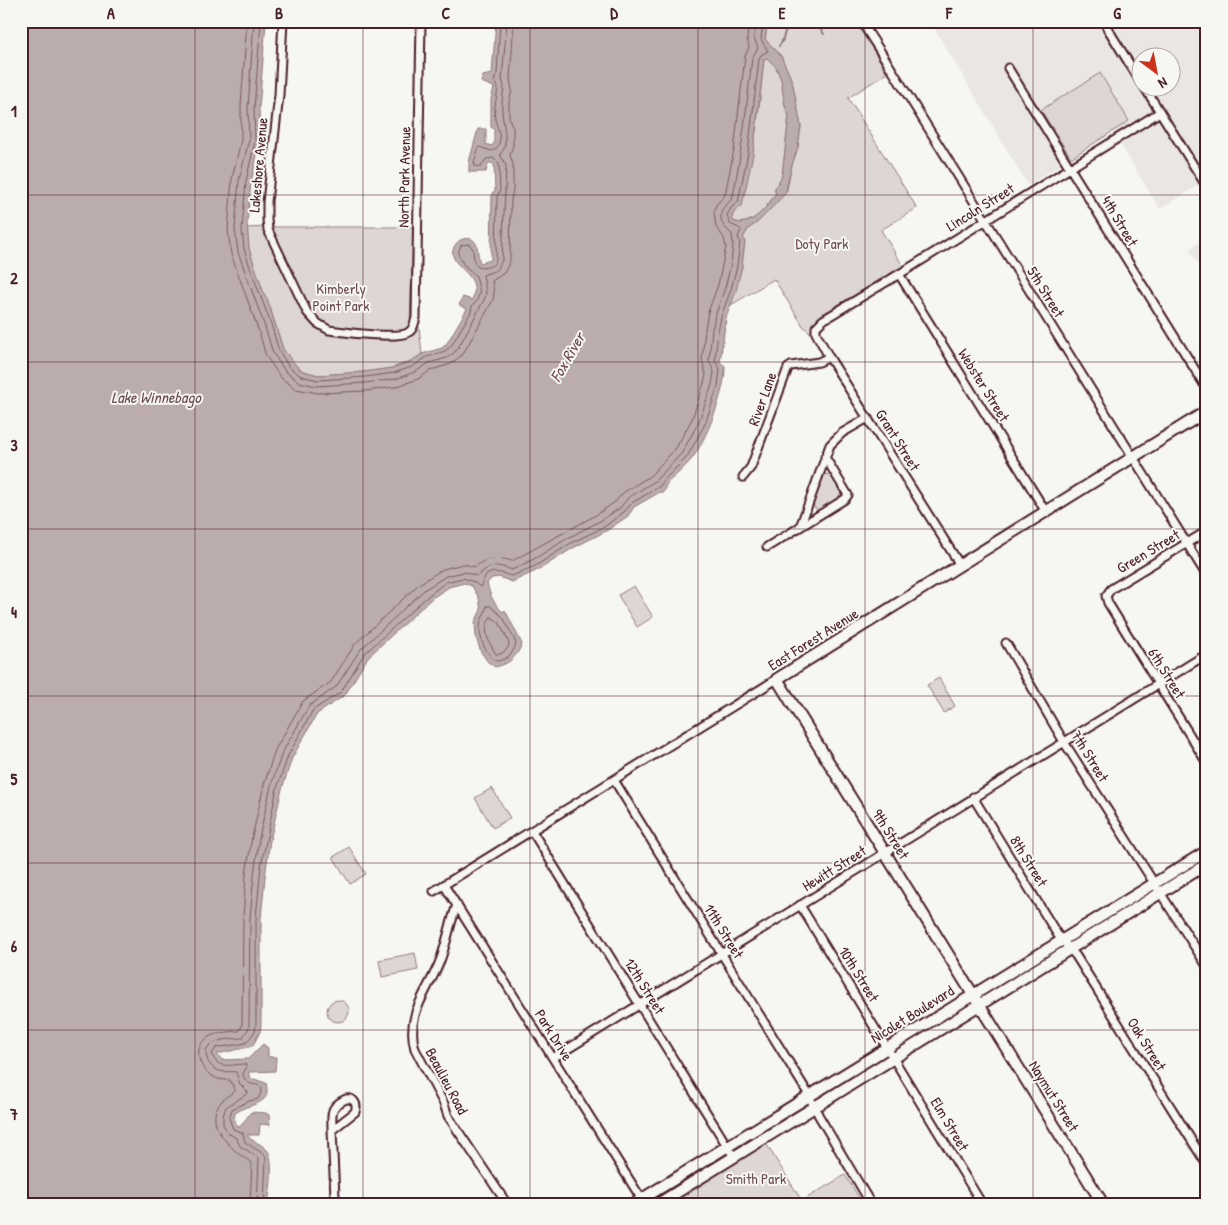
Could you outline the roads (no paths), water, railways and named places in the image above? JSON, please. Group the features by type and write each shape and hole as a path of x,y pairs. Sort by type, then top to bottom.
{"street":[{"name":"Lakeshore Avenue","path":"283,21 279,96 266,218 272,241 304,306 316,323 330,330 345,332 392,335 410,332"},
{"name":"North Park Avenue","path":"410,332 414,324 417,294 421,21"},
{"path":"1103,21 1130,65"},
{"name":"5th Street","path":"866,22 865,25 871,36 1207,576"},
{"name":"4th Street","path":"1008,68 1207,390"},
{"path":"1151,98 1207,187"},
{"name":"Lincoln Street","path":"816,327 823,320 1160,112"},
{"name":"Webster Street","path":"899,274 1046,512"},
{"name":"Grant Street","path":"816,327 816,333 830,357 960,565"},
{"name":"River Lane","path":"743,477 751,467 786,371 791,366 820,362 830,357"},
{"name":"East Forest Avenue","path":"434,891 1207,412"},
{"path":"800,527 830,445 836,437 868,418"},
{"path":"767,547 845,499 848,495 825,456"},
{"name":"Green Street","path":"1106,596 1111,589 1207,531"},
{"name":"6th Street","path":"1106,596 1108,603 1207,763"},
{"name":"7th Street","path":"1006,643 1064,742 1207,966"},
{"name":"Hewitt Street","path":"553,1058 1207,654"},
{"name":"9th Street","path":"777,679 980,1005"},
{"name":"11th Street","path":"614,780 809,1097 871,1204"},
{"name":"8th Street","path":"973,798 1062,939"},
{"name":"12th Street","path":"532,830 734,1157"},
{"name":"Nicolet Boulevard","path":"640,1202 1207,850"},
{"name":"Nicolet Boulevard","path":"658,1204 1207,864"},
{"name":"Park Drive","path":"444,885 553,1058 640,1202"},
{"name":"Beaulieu Road","path":"457,905 440,961 412,1023 412,1041 444,1104 448,1116 507,1204"},
{"name":"10th Street","path":"800,905 894,1058"},
{"name":"Oak Street","path":"1062,939 1076,956 1207,1165"},
{"name":"Naymut Street","path":"980,1005 1103,1204"},
{"name":"Elm Street","path":"894,1058 982,1204"},
{"path":"332,1130 355,1112 356,1105 352,1099 346,1099 333,1107 332,1130 335,1197 338,1204"}],"water":[{"name":"Lake Winnebago","path":"21,21 266,21 259,109 260,142 251,182 247,222 249,249 283,349 298,368 318,375 392,368 410,362 422,354 442,348 447,343 467,309 459,305 463,297 472,300 473,283 455,260 453,254 454,247 460,240 469,238 477,246 480,263 491,260 492,193 495,191 494,165 488,163 486,172 469,172 469,162 478,129 486,129 486,144 491,146 494,144 494,129 491,127 491,100 494,87 481,82 483,76 492,74 496,21 768,21 765,39 781,56 792,81 801,126 798,147 785,194 758,222 748,229 743,238 745,240 742,266 736,291 726,318 720,362 725,366 722,388 709,428 697,451 691,460 668,482 663,492 634,507 628,516 606,531 573,548 540,569 512,582 499,577 492,578 487,583 492,599 503,612 505,610 522,644 512,660 495,667 488,662 481,652 476,638 475,622 481,610 479,598 472,586 464,583 449,587 432,598 368,657 345,695 317,714 292,758 282,789 270,840 265,877 261,918 260,1032 253,1045 217,1054 222,1060 248,1059 263,1044 268,1048 268,1057 276,1057 275,1071 248,1073 252,1080 266,1083 267,1093 264,1099 258,1103 235,1113 234,1118 237,1126 240,1127 251,1112 269,1115 270,1125 260,1124 259,1135 248,1135 248,1137 267,1150 271,1160 268,1204 21,1204","holes":["767,58 776,67 781,79 785,106 789,116 782,176 774,190 776,193 764,210 752,219 740,223 733,221 732,216 742,206 753,154 764,59"]}],"waterway":[{"path":"779,46 788,21"},
{"path":"815,21 824,34"}],"park label":[{"name":"Doty Park","path":"822,243"},
{"name":"Kimberly Point Park","path":"341,296"},
{"name":"Smith Park","path":"756,1178"}],"water label":[{"name":"Fox River","path":"567,357"}]}
